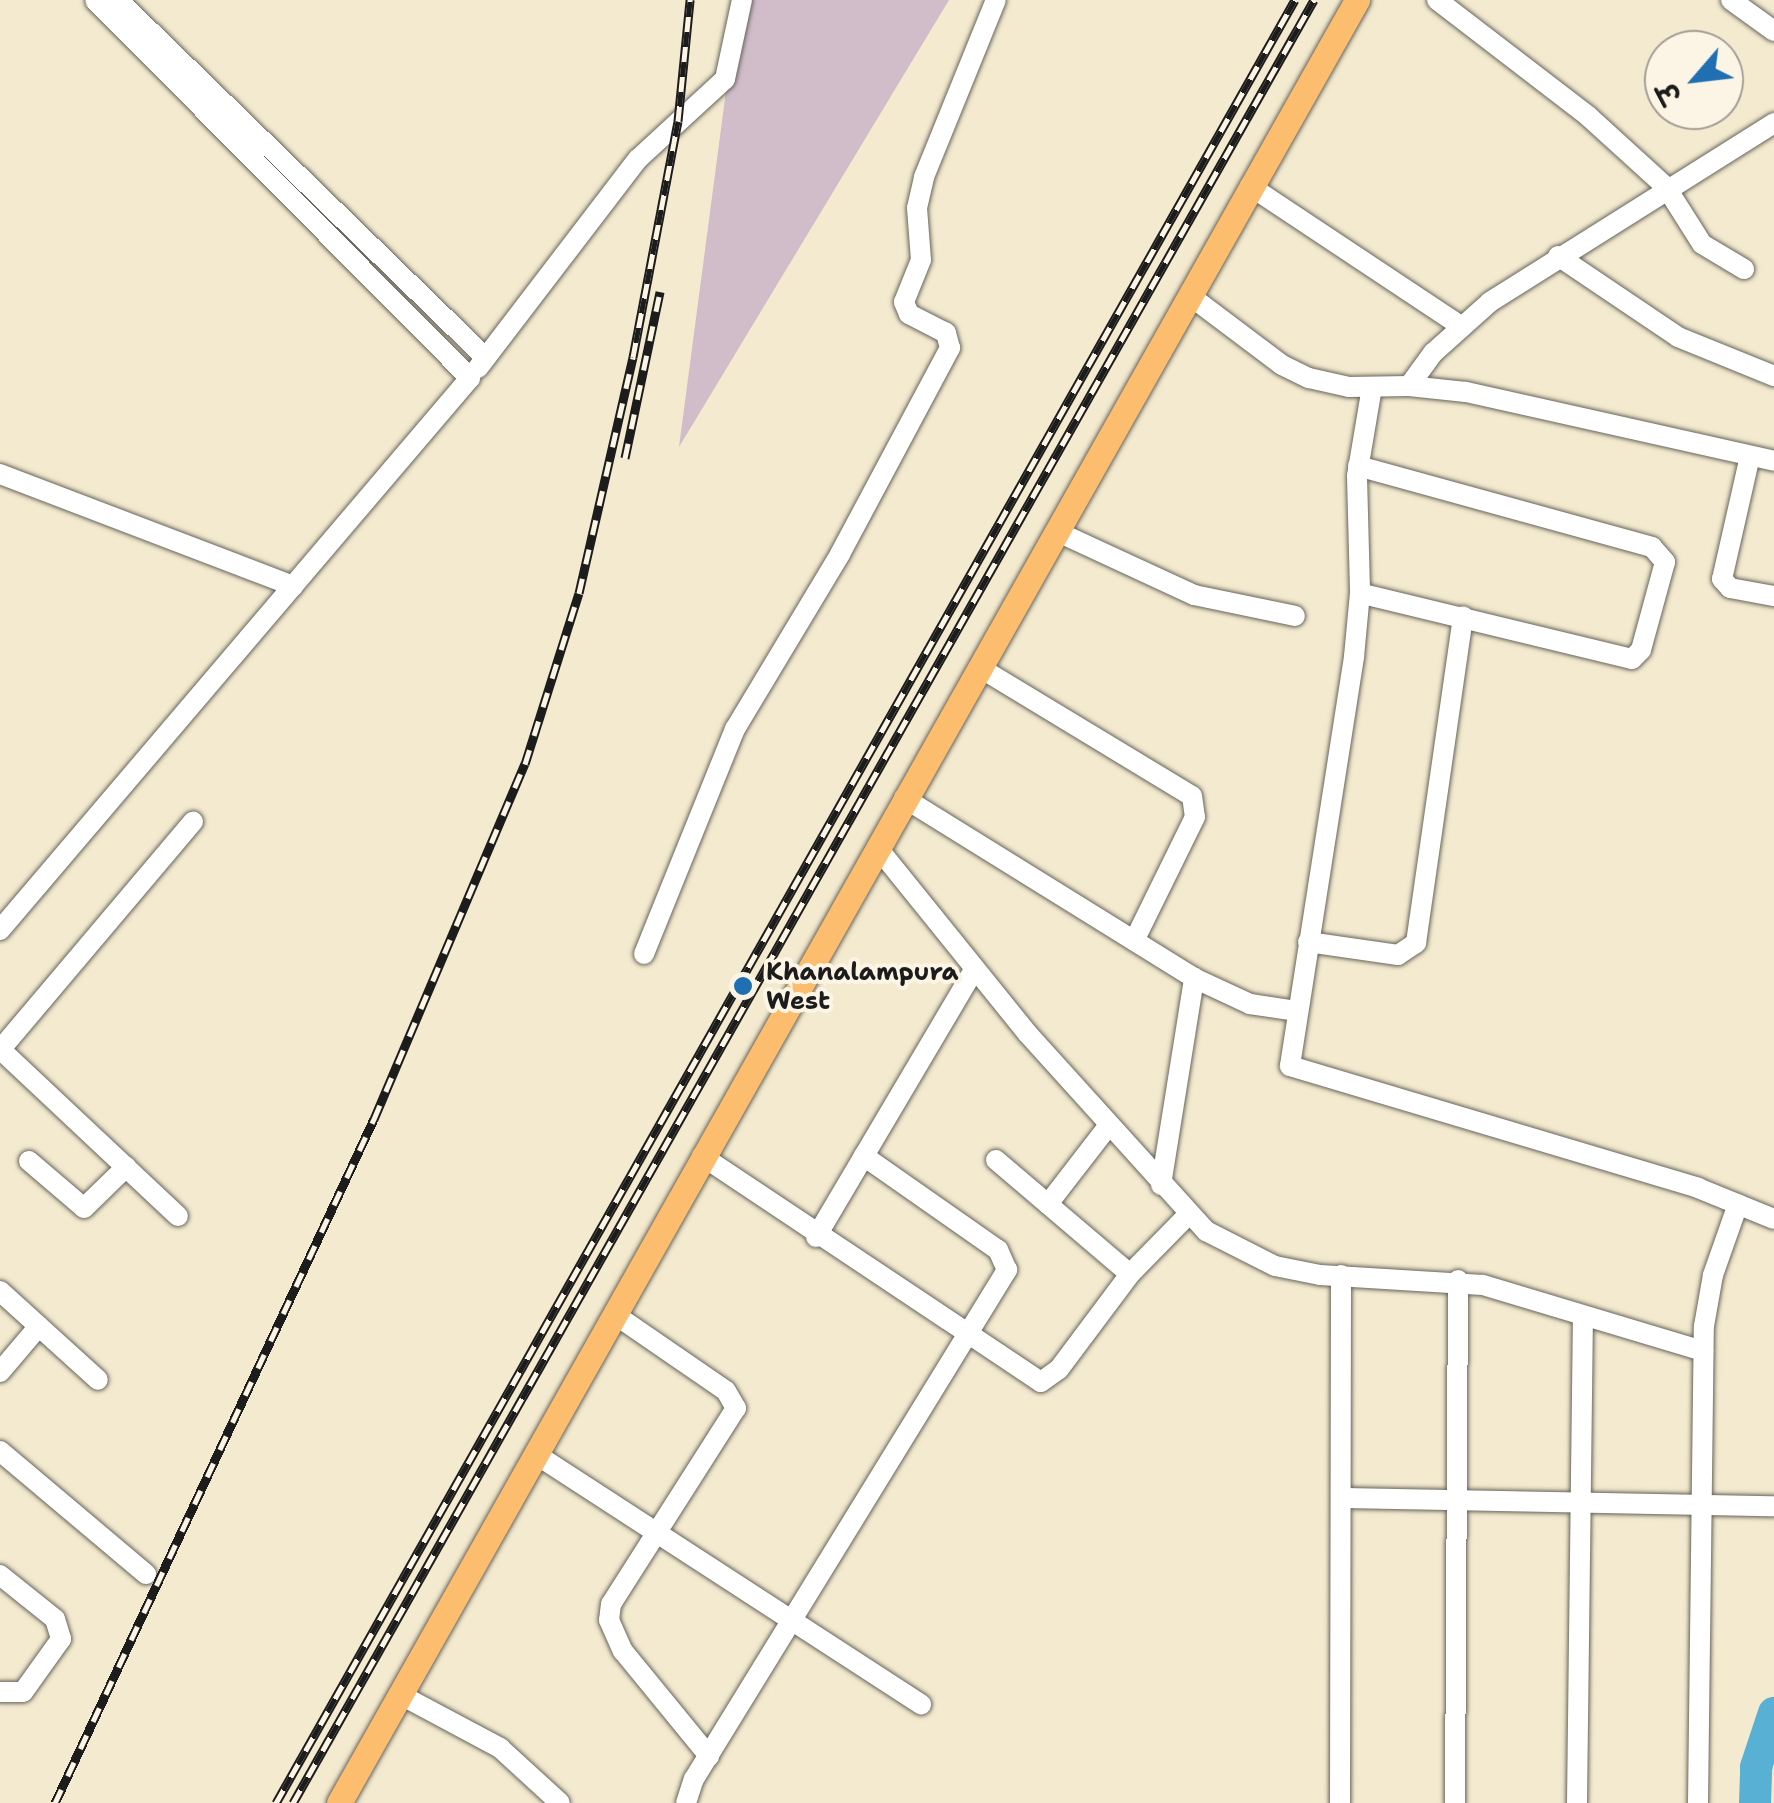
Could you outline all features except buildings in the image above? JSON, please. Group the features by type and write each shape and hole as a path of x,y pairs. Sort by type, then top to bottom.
{"main road":[{"path":"339,1803 617,1316 702,1156 904,798 1060,533 1356,0"}],"street":[{"path":"96,0 470,378"},
{"path":"118,0 486,358"},
{"path":"0,930 470,378 638,159 725,79 742,0"},
{"path":"644,954 735,729 840,554 950,348 946,333 909,314 904,302 921,260 917,208 924,177 996,0"},
{"path":"1437,0 1588,116 1666,187 1690,232 1744,269"},
{"path":"1732,0 1774,31"},
{"path":"1409,386 1461,326 1558,256 1774,122"},
{"path":"1250,186 1461,326"},
{"path":"1558,256 1678,337 1774,376"},
{"path":"1190,295 1282,365 1322,381 1466,392 1774,461"},
{"path":"1372,386 1358,466 1360,593 1289,1057 1297,1073 1738,1204 1774,1219"},
{"path":"1750,456 1722,579 1730,588 1774,596"},
{"path":"1358,466 1652,547 1664,556 1641,650 1632,658 1360,593"},
{"path":"0,474 292,586"},
{"path":"1060,533 1194,596 1295,616"},
{"path":"1308,942 1405,955 1416,944 1463,616"},
{"path":"982,669 1192,796 1195,817 1134,942"},
{"path":"904,798 1194,978 1250,1004 1297,1011"},
{"path":"178,1216 0,1049 193,822"},
{"path":"877,847 974,970 1161,1184 1188,1214 1237,1249 1275,1266 1341,1275 1458,1280 1704,1351"},
{"path":"816,1237 974,970"},
{"path":"1161,1184 1194,978"},
{"path":"1048,1204 1109,1125"},
{"path":"702,1156 816,1237 1033,1378 1049,1379 1130,1274 1188,1214"},
{"path":"686,1803 708,1756 967,1336 1007,1261 864,1156"},
{"path":"996,1160 1130,1274"},
{"path":"29,1161 84,1208 126,1168"},
{"path":"1698,1803 1704,1351 1713,1275 1738,1204"},
{"path":"1340,1803 1341,1275"},
{"path":"1455,1803 1461,1499 1458,1280"},
{"path":"0,1290 98,1380"},
{"path":"617,1316 726,1391 736,1408 612,1604 612,1634 708,1756"},
{"path":"1577,1803 1583,1316"},
{"path":"0,1372 40,1326"},
{"path":"0,1451 146,1574"},
{"path":"537,1455 655,1536 921,1704"},
{"path":"1342,1498 1774,1506"},
{"path":"0,1575 55,1619 61,1639 23,1692 0,1692"},
{"path":"399,1694 500,1748 560,1803"}],"shaded area":[{"path":"738,0 949,0 679,447"}],"waterway":[{"path":"1755,1803 1756,1767 1774,1713"}],"railway":[{"path":"55,1803 374,1119 525,764 579,593 633,357 678,121 690,0"},
{"path":"276,1803 1295,0"},
{"path":"293,1803 1314,0"},
{"path":"625,458 660,292"}],"place":[{"name":"Khanalampura West","path":"743,986"}]}
